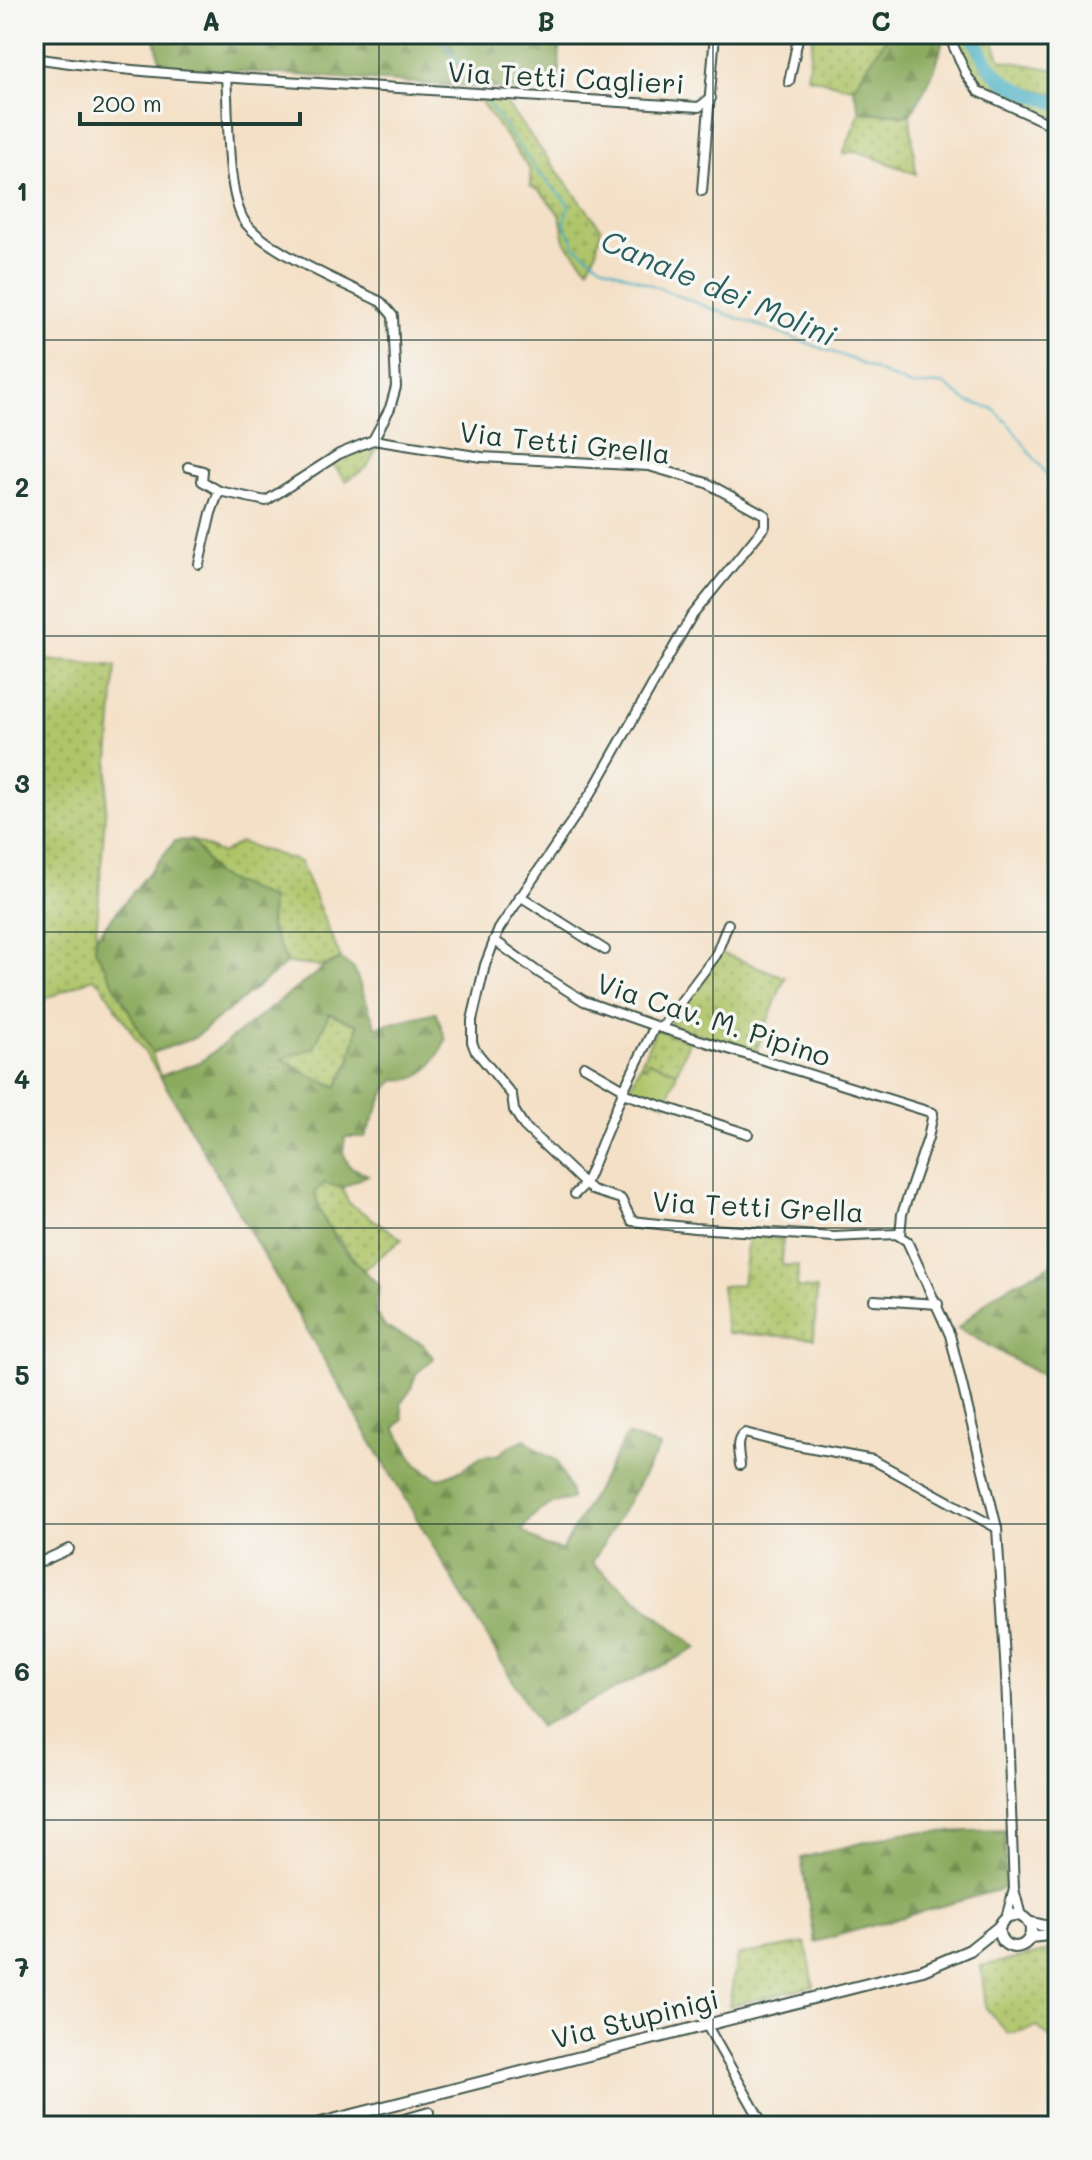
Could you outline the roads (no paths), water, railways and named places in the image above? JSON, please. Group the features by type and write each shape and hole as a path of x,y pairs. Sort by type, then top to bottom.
{"street":[{"name":"Via Tetti Caglieri","path":"702,191 715,34"},
{"path":"789,82 799,34"},
{"path":"948,34 967,76 978,91 1058,128"},
{"name":"Via Tetti Caglieri","path":"34,58 85,66 97,64 226,77 699,107 711,98"},
{"path":"188,467 203,471 202,481 219,491 249,500 266,501 339,454 373,440 390,408 396,387 393,316 381,302 276,248 257,235 244,219 234,191 226,77"},
{"name":"Via Tetti Grella","path":"373,440 482,457 649,466 707,483 761,511 766,518 765,526 691,617 593,790 520,896 494,940 472,1020 472,1042 475,1050 512,1095 514,1110 524,1126 585,1184 599,1193 621,1199 630,1219 834,1237 900,1235 907,1241 938,1304 953,1345 997,1528 1014,1889 1025,1919"},
{"path":"199,564 219,491"},
{"path":"520,896 605,950"},
{"path":"575,1194 585,1184 623,1091 658,1027 716,955 728,924"},
{"name":"Via Cav. M. Pipino","path":"494,940 584,1001 933,1113 928,1138 902,1214 900,1235"},
{"path":"584,1066 623,1091 748,1134"},
{"path":"874,1300 938,1304"},
{"path":"740,1465 738,1443 739,1437 745,1433 873,1460 997,1528"},
{"path":"34,1565 69,1549"},
{"name":"Via Tetti Grella","path":"1003,1922 1014,1889"},
{"path":"1025,1919 1030,1937"},
{"name":"Via Stupinigi","path":"970,1950 1003,1922 1025,1919 1058,1932"},
{"path":"1003,1922 1000,1937 1007,1945"},
{"name":"Via Stupinigi","path":"309,2126 933,1967 970,1950 996,1944 1023,1945 1030,1937 1058,1932"},
{"path":"706,2024 764,2126"},
{"path":"392,2126 394,2122 429,2112"},
{"path":"357,2114 359,2126"}],"waterway":[{"name":"Canale dei Molini","path":"438,34 478,90"},
{"path":"973,34 987,63 1005,81 1058,103"},
{"name":"Canale dei Molini","path":"482,95 537,171 569,205 564,222 575,246 601,265 846,357 911,386 943,384 968,402 992,408 1008,423 1058,490"}]}
